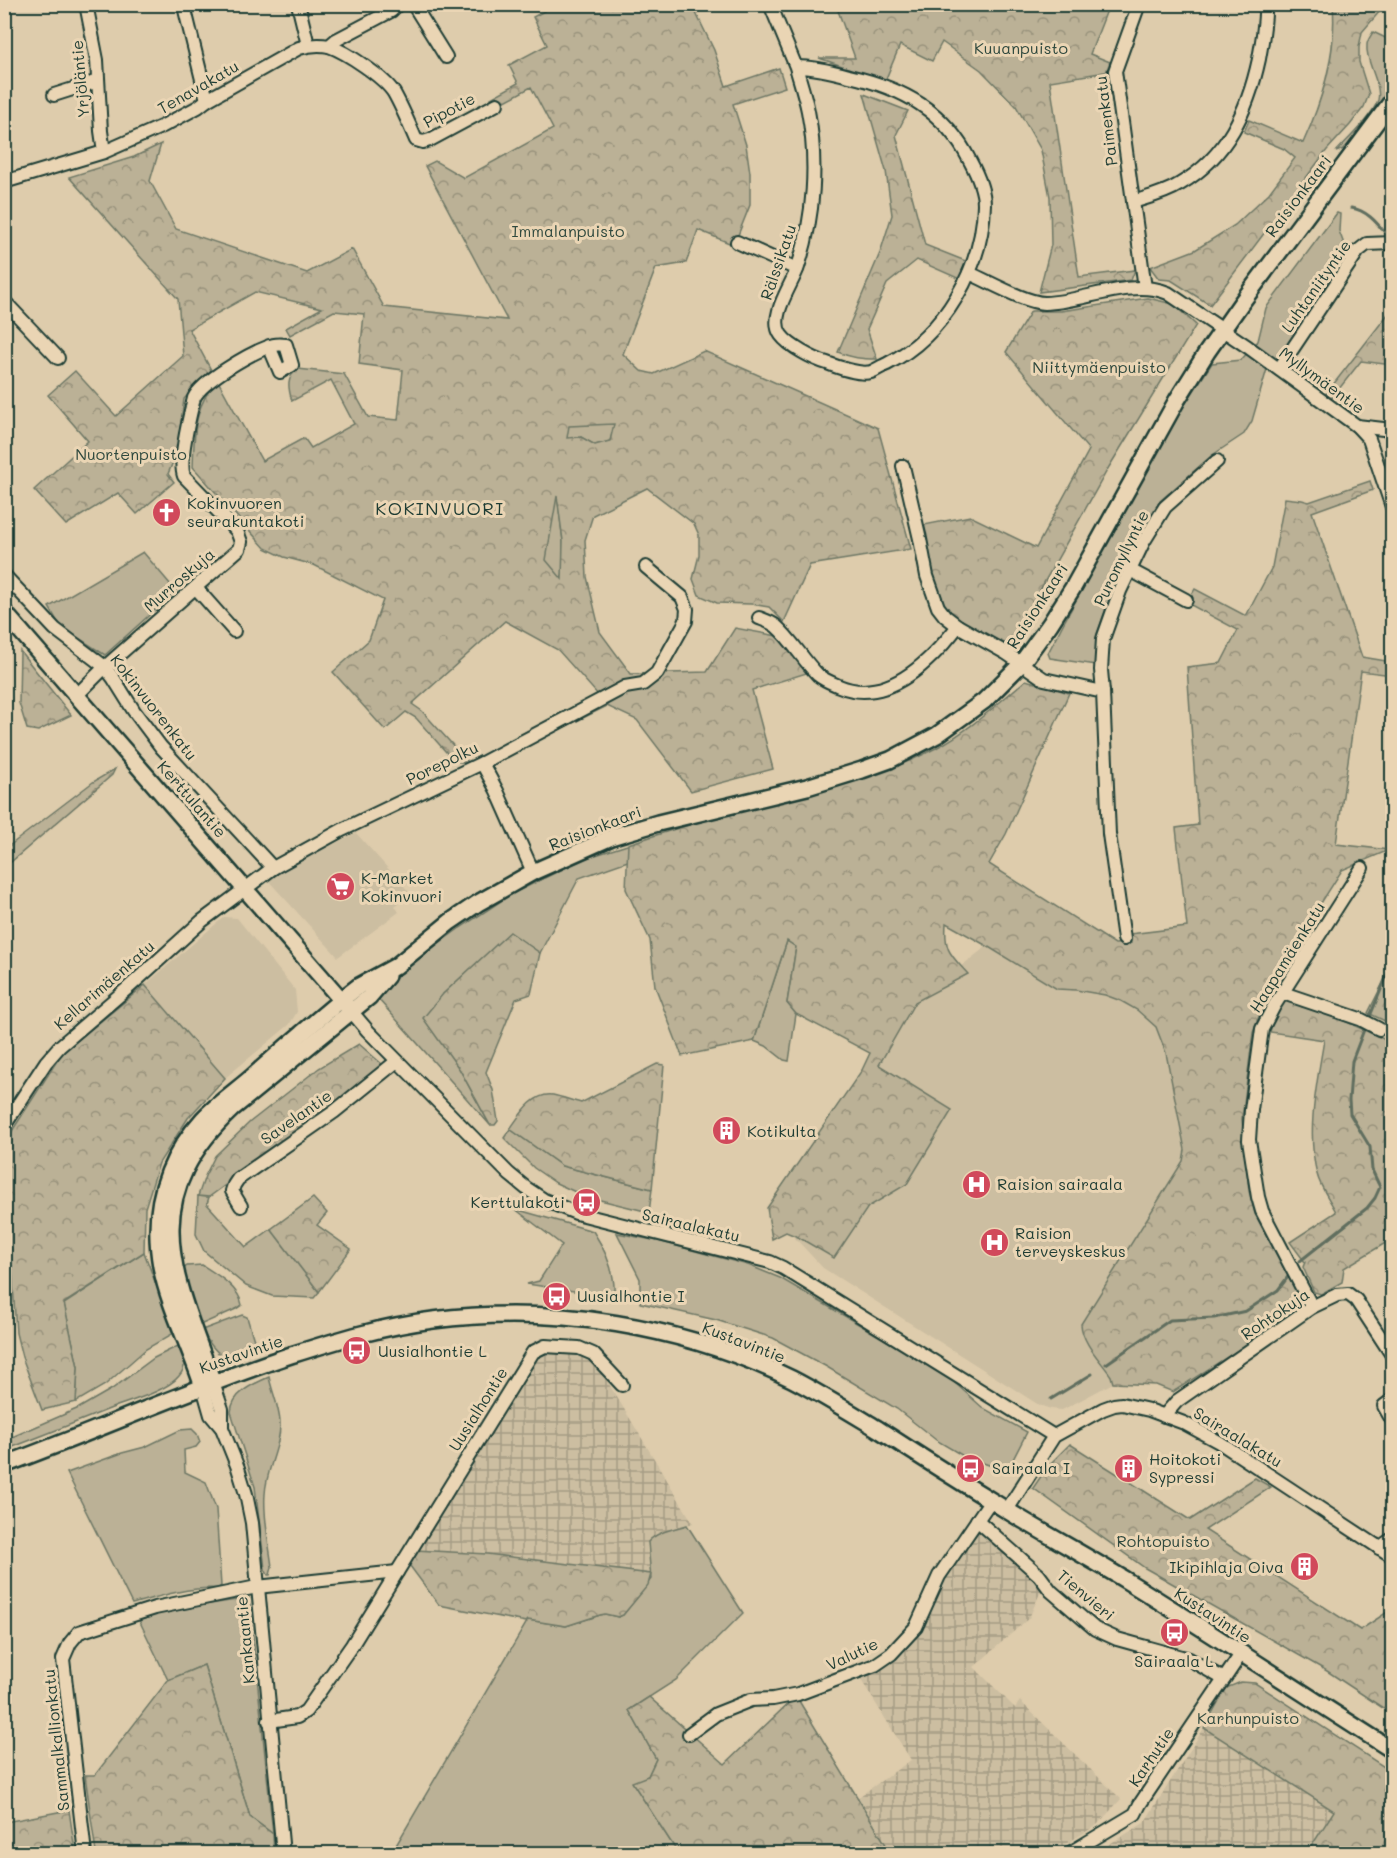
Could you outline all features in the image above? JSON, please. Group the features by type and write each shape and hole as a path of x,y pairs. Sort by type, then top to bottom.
{"main road":[{"name":"Raisionkaari","path":"208,1385 165,1284 159,1252 158,1217 163,1187 178,1152 204,1118 346,1005 360,986 396,966 450,922 478,903 533,872 614,836 807,787 890,760 937,735 984,701 1021,664 1050,624 1074,586 1177,400 1223,330 1392,101"},
{"name":"Kerttulantie","path":"4,612 346,1005"},
{"name":"Kustavintie","path":"4,1465 208,1385 321,1346 386,1328 434,1320 555,1316 592,1320 670,1335 754,1362 832,1401 1125,1580 1392,1750"}],"street":[{"name":"Yrjöläntie","path":"86,4 93,34 104,152"},
{"path":"185,4 207,100"},
{"path":"298,4 308,45"},
{"path":"329,46 391,11 398,4"},
{"path":"413,4 446,57"},
{"name":"Rälssikatu","path":"770,4 796,67 808,111 813,188 809,226 797,269 776,320 780,334 797,348 819,361 843,369 869,373 901,357 930,333 953,302 969,273 980,237 984,202 977,174 962,145 939,118 911,97 871,81 814,67 796,67"},
{"name":"Paimenkatu","path":"1139,4 1115,71 1145,288"},
{"path":"1133,202 1164,193 1198,172 1226,142 1239,123 1252,89 1264,27 1265,4"},
{"name":"Tenavakatu","path":"4,182 104,152 163,126 299,48 319,44 329,46"},
{"name":"Pipotie","path":"329,46 340,50 385,81 393,92 416,140 423,142 430,140 497,104"},
{"path":"54,95 98,81"},
{"path":"737,242 797,269"},
{"name":"Luhtaniityntie","path":"1279,369 1358,251 1367,244 1392,243"},
{"path":"969,273 1034,302 1045,303 1145,288"},
{"name":"Myllymäentie","path":"1145,288 1168,293 1357,426 1369,439 1392,507"},
{"path":"4,301 57,358"},
{"name":"Murroskuja","path":"77,695 105,667 239,549 241,542 237,531 184,476 182,470 197,390 223,372 269,346"},
{"path":"1357,426 1392,430"},
{"name":"Puromyllyntie","path":"1124,939 1109,834 1101,670 1103,639 1120,591 1144,541 1165,507 1217,461"},
{"path":"903,466 927,576 938,607 945,616 1044,679 1103,692"},
{"name":"Porepolku","path":"273,868 342,830 482,763 625,687 643,684 657,674 686,621 687,609 682,597 646,567"},
{"path":"1130,570 1186,600"},
{"name":"Kokinvuorenkatu","path":"4,575 55,629 105,667 161,747 273,868"},
{"path":"196,588 234,630"},
{"path":"759,618 774,625 820,677 857,692 883,688 914,671 958,626"},
{"path":"482,763 533,872"},
{"path":"245,888 273,868"},
{"name":"Haapamäenkatu","path":"1312,1307 1262,1211 1249,1140 1251,1110 1263,1029 1282,993 1362,868"},
{"name":"Kellarimäenkatu","path":"4,1126 46,1062 59,1047 202,921 245,888"},
{"path":"1282,993 1360,1019 1379,1029"},
{"name":"Sairaalakatu","path":"346,1005 397,1061 509,1174 544,1200 605,1221 770,1262 803,1280 1054,1436"},
{"name":"Savelantie","path":"241,1206 232,1191 238,1179 334,1112 397,1061"},
{"name":"Rohtokuja","path":"1164,1416 1177,1401 1312,1307 1337,1295 1348,1294 1356,1300 1392,1355"},
{"name":"Uusialhontie","path":"269,1721 297,1717 306,1711 352,1645 533,1352 545,1346 579,1348 593,1354 622,1385"},
{"name":"Kankaantie","path":"208,1385 222,1409 222,1428 246,1494 252,1523 283,1854"},
{"path":"1392,1400 1384,1406 1392,1420"},
{"name":"Sairaalakatu","path":"1007,1510 1054,1436 1114,1405 1134,1406 1184,1423 1219,1442 1392,1556"},
{"name":"Valutie","path":"689,1734 716,1714 751,1700 798,1694 875,1665 891,1654 916,1627 939,1576 991,1500"},
{"name":"Tienvieri","path":"977,1520 1039,1575 1051,1591 1095,1629 1117,1639 1189,1659 1224,1679"},
{"path":"1379,1548 1392,1539"},
{"path":"257,1587 397,1572"},
{"name":"Sammalkallionkatu","path":"85,1854 63,1659 70,1643 79,1632 155,1608 257,1587"},
{"name":"Karhutie","path":"1068,1854 1135,1814 1240,1654"}],"shaded area":[{"path":"356,833 411,894 395,906 399,912 338,957 266,878"},
{"path":"224,917 237,918 295,990 297,1012 289,1025 225,1078 145,985"},
{"name":"Raision sairaala","path":"987,946 1057,989 1105,995 1121,1001 1137,1010 1156,1027 1166,1053 1185,1150 1183,1161 1081,1324 1086,1340 1111,1376 1113,1383 1062,1410 1039,1405 823,1268 767,1208 862,1070 870,1053 915,1002"},
{"path":"544,1340 586,1346 693,1523 660,1534 647,1546 651,1574 526,1622 439,1605 407,1562"},
{"path":"984,1518 1048,1575 1029,1618 974,1667 1015,1708 1020,1701 1121,1799 1097,1825 1051,1853 891,1854 857,1798 911,1760 858,1675 896,1655 922,1607"},
{"path":"1204,1728 1334,1811 1307,1853 1093,1854 1144,1823"}],"green space":[{"path":"555,5 692,5 714,50 726,86 779,68 785,87 733,104 746,145 750,173 750,205 734,245 698,230 686,263 656,268 623,354 641,371 654,374 704,351 878,428 911,549 810,565 784,622 769,607 717,603 699,595 693,579 699,555 699,535 694,524 647,488 593,515 585,540 587,577 600,632 631,674 707,672 735,628 777,636 813,671 752,690 773,769 691,791 637,720 607,706 504,757 600,697 558,650 505,621 412,704 422,711 469,763 454,761 416,718 406,712 385,730 333,672 369,640 383,600 314,565 284,557 265,548 193,467 194,443 200,409 210,389 218,381 262,461 304,438 311,448 354,424 331,380 292,401 289,383 291,376 298,369 344,374 368,417 398,420 403,370 359,364 364,314 334,311 290,335 286,328 322,308 255,292 189,329 211,370 184,399 177,452 168,474 174,482 137,514 118,493 66,525 34,490 88,441 48,395 75,371 116,416 183,356 178,299 69,177 134,157 161,144 150,181 176,229 307,273 352,249 384,307 507,320 425,166 435,161 464,178 553,129 531,87 496,106 491,98 518,83 509,65 547,45 533,17","holes":["614,424 610,441 595,445 581,437 567,438 569,426","557,496 563,541 562,579 546,560"]},
{"name":"Kuuanpuisto","path":"836,5 1109,5 1090,54 1110,62 1106,72 1050,81 1079,277 1135,270 1131,280 1039,292 1051,245 1050,197 1041,150 1016,106 981,70 942,42 932,61 900,45 885,81 819,58 855,58"},
{"path":"1333,5 1389,5 1380,11 1362,32 1359,62 1369,94 1364,107 1327,150 1210,305 1171,280 1159,279 1150,267 1195,250 1235,225 1269,193 1295,158 1284,149 1244,132 1249,120 1303,143 1317,110 1331,58"},
{"path":"1373,32 1392,41 1392,90 1351,144 1336,152 1366,120 1378,100 1378,87 1367,52 1368,41"},
{"path":"864,94 908,111 896,135 925,245 968,262 962,280 917,260 887,284 867,329 877,359 857,358 838,352 880,253 892,215 886,171"},
{"path":"1337,213 1340,214 1339,231 1347,252 1346,261 1273,364 1267,369 1252,421 1244,434 1211,456 1159,502 1139,535 1114,586 1097,634 1096,665 1050,658 1048,653 1062,626 1176,418 1212,363 1241,360 1258,341 1266,308"},
{"name":"Niittymäenpuisto","path":"1148,298 1173,304 1196,325 1109,467 1023,620 1007,644 975,630 958,619 941,600 932,576 924,525 970,516 1036,548 1089,450 1006,352 1031,311 1061,311"},
{"path":"1392,309 1392,365 1361,361 1331,399 1325,395"},
{"path":"618,414 610,441 595,445 581,437 557,493 563,541 563,571 558,601 541,567 568,417"},
{"path":"1370,481 1373,490 1312,512 1362,657 1386,661 1392,659 1392,675 1361,671 1336,844 1389,850 1342,870 1272,980 1253,1033 1242,1119 1249,1191 1255,1214 1297,1293 1298,1304 1294,1314 1173,1392 1156,1385 1113,1383 1111,1376 1088,1345 1081,1324 1183,1161 1185,1150 1166,1053 1156,1027 1137,1010 1105,995 1057,989 946,923 949,952 968,974 915,1002 879,1065 952,1110 907,1184 868,1207 834,1258 786,1232 772,1239 767,1208 862,1070 870,1053 796,1014 787,1003 796,947 787,941 754,1041 682,1056 655,986 650,940 626,889 628,844 706,820 852,782 909,761 960,733 1026,680 1069,693 1006,834 989,864 1115,944 1131,943 1130,934 1187,927 1176,828 1198,825 1187,667 1221,663 1238,630 1187,603 1195,589 1246,616 1272,567 1285,498 1309,502"},
{"path":"143,552 176,591 105,655 60,626 49,607"},
{"path":"20,651 71,715 38,731 27,729 19,703"},
{"path":"115,769 112,775 5,867 5,849 93,782"},
{"path":"751,809 665,848 579,878 540,953 510,933 443,994 460,1070 490,1125 379,1000 383,991 409,965 510,895 583,859 703,821"},
{"path":"510,932 540,953 531,994 516,999 486,1072 493,1090 498,1121 495,1125 490,1125 460,1070 423,1018 443,994"},
{"path":"787,941 796,947 787,1003 796,1014 789,1061 754,1041"},
{"path":"1392,965 1392,1022 1368,1013"},
{"path":"145,985 225,1078 188,1118 159,1163 145,1208 144,1252 64,1303 78,1367 76,1402 42,1410 22,1357 16,1333 12,1267 5,1271 5,1142 62,1053"},
{"path":"1284,999 1347,1022 1392,1043 1392,1239 1344,1268 1342,1282 1321,1294 1314,1292 1303,1267 1305,1262 1290,1242 1336,1212 1318,1179 1312,1141 1316,1090 1324,1040 1270,1032 1273,1018"},
{"path":"359,1044 383,1065 381,1071 209,1197 198,1196 215,1156 250,1122 319,1068"},
{"path":"657,1064 664,1065 652,1189 562,1166 510,1129 523,1111 539,1097 553,1095 581,1103"},
{"path":"510,1129 562,1166 652,1189 649,1212 584,1196 556,1183 534,1168 504,1138"},
{"path":"198,1196 209,1197 207,1204 246,1247 271,1229 319,1292 314,1298 272,1296 246,1286 204,1251 196,1234"},
{"path":"313,1198 327,1213 317,1225 351,1249 319,1292 271,1229"},
{"path":"515,1209 593,1231 609,1262 614,1297 527,1284 539,1281 562,1245"},
{"path":"617,1233 658,1241 748,1265 780,1278 947,1376 983,1408 1027,1432 1007,1471 965,1457 936,1440 897,1409 773,1338 716,1320 640,1303 640,1279"},
{"path":"144,1252 174,1333 146,1349 105,1385 76,1402 78,1367 64,1304"},
{"path":"202,1265 232,1287 242,1305 200,1325 182,1270 187,1266"},
{"path":"242,1315 247,1317 256,1347 235,1356 228,1357 220,1354 202,1330"},
{"path":"178,1346 184,1358 183,1369 179,1376 167,1386 5,1450 5,1440 79,1408 112,1389 154,1358"},
{"path":"269,1377 278,1410 280,1431 265,1494 272,1567 268,1575 265,1569 255,1487 231,1412 232,1405 239,1394"},
{"path":"192,1429 200,1442 196,1447 184,1450 185,1472 206,1482 216,1509 221,1586 174,1593 132,1604 67,1473 145,1447 180,1430"},
{"name":"Rohtopuisto","path":"1070,1444 1190,1520 1255,1478 1271,1487 1205,1530 1360,1630 1392,1609 1392,1714 1327,1671 1145,1568 1033,1488 1048,1466"},
{"path":"687,1525 743,1613 676,1680 629,1710 656,1759 648,1776 633,1783 678,1853 391,1854 528,1620 566,1626 605,1614 618,1617 623,1615 651,1579 648,1542 660,1533"},
{"path":"415,1550 487,1554 651,1574 648,1585 623,1615 618,1617 605,1614 566,1626 528,1620 526,1622 439,1605 407,1562"},
{"path":"249,1598 273,1834 250,1817 204,1665 168,1680 139,1620 159,1612"},
{"path":"204,1665 250,1817 273,1834 274,1853 96,1853 85,1775 95,1775 168,1680"},
{"name":"Karhunpuisto","path":"1241,1682 1255,1683 1392,1774 1392,1853 1307,1853 1334,1811 1204,1728 1226,1688"},
{"path":"796,1696 891,1853 678,1853 632,1782 648,1776 656,1759 629,1710 649,1697 725,1764"},
{"path":"69,1810 75,1851 65,1854 5,1853 5,1822"}],"waterway":[{"path":"1351,208 1367,214 1387,235 1392,235"},
{"path":"1368,1021 1392,963"},
{"path":"1300,1261 1367,1208 1380,1187 1372,1170 1370,1147 1350,1114 1352,1061 1365,1027"},
{"path":"1106,1364 1170,1320 1214,1318 1246,1311 1278,1290 1290,1274"},
{"path":"1051,1399 1092,1374"}],"place":[{"name":"Kokinvuoren seurakuntakoti","path":"166,512"},
{"name":"K-Market Kokinvuori","path":"340,887"},
{"name":"Kotikulta","path":"726,1131"},
{"name":"Raision sairaala","path":"976,1184"},
{"name":"Kerttulakoti","path":"586,1202"},
{"name":"Raision terveyskeskus","path":"994,1242"},
{"name":"Uusialhontie I","path":"556,1296"},
{"name":"Uusialhontie L","path":"357,1351"},
{"name":"Sairaala I","path":"971,1468"},
{"name":"Hoitokoti Sypressi","path":"1128,1468"},
{"name":"Ikipihlaja Oiva","path":"1305,1567"},
{"name":"Sairaala L","path":"1174,1633"}],"district":[{"name":"KOKINVUORI","path":"440,509"}],"park label":[{"name":"Immalanpuisto","path":"568,231"},
{"name":"Nuortenpuisto","path":"131,454"}]}
